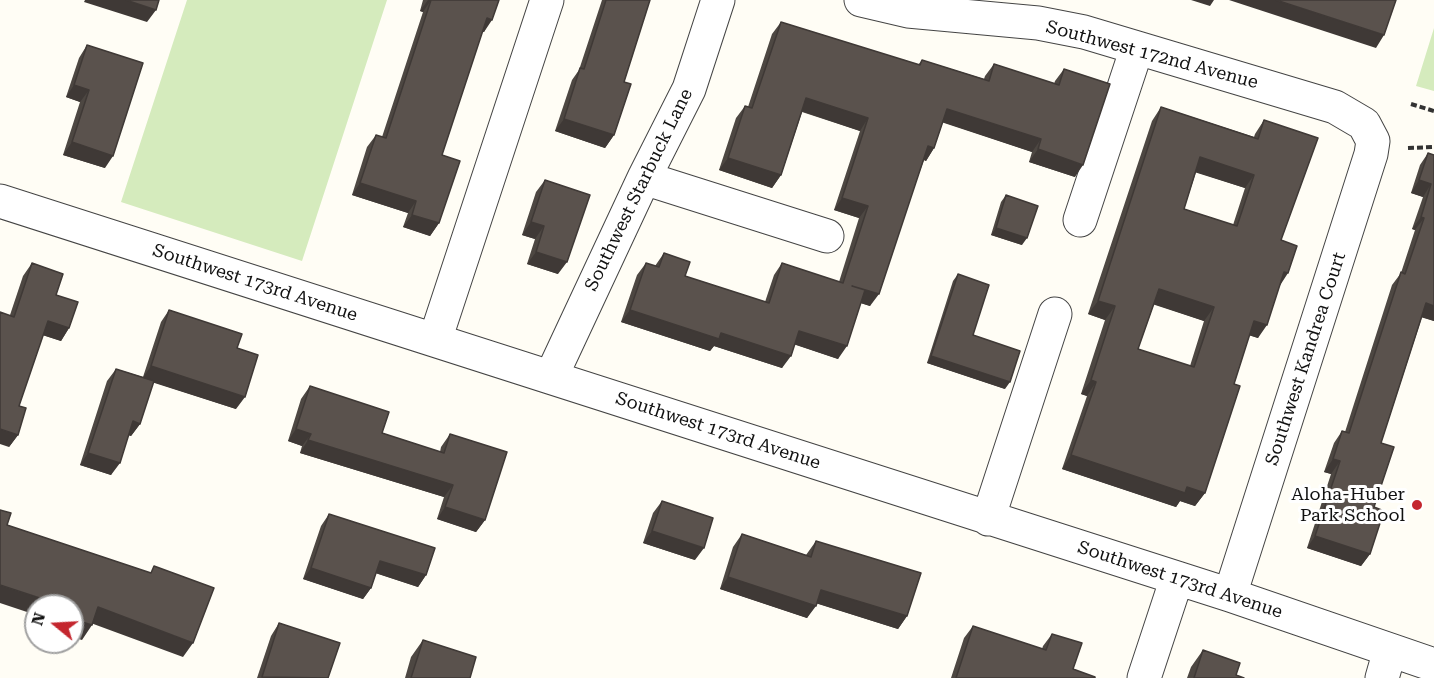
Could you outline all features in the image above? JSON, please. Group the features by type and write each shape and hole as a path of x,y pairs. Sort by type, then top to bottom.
{"street":[{"path":"435,340 547,0"},
{"name":"Southwest Starbuck Lane","path":"550,377 644,178 689,89 718,0"},
{"name":"Southwest 172nd Avenue","path":"861,0 908,11 1038,23 1084,32 1335,107 1350,113 1364,124"},
{"path":"1080,220 1137,48"},
{"name":"Southwest Kandrea Court","path":"1230,595 1371,154 1373,141 1364,124"},
{"path":"644,178 827,236"},
{"name":"Southwest 173rd Avenue","path":"0,201 1230,595 1386,664 1434,665"},
{"path":"988,519 1055,314"},
{"path":"1144,678 1177,578"}],"path":[{"path":"1411,104 1434,111"}],"green space":[{"path":"187,0 387,0 302,261 121,202"},
{"path":"1434,28 1434,91 1416,86"}],"building":[{"path":"126,0 159,0 156,10"},
{"path":"431,0 499,0 492,20 487,18 442,155 460,161 439,223 412,215 416,201 360,183 376,135 386,138"},
{"path":"606,0 650,0 624,82 631,84 614,135 564,119 580,68 584,69"},
{"path":"1276,0 1396,0 1384,35"},
{"path":"781,22 920,65 922,60 989,81 994,64 1059,85 1064,69 1110,84 1083,165 1038,149 1041,139 947,109 934,148 928,146 879,294 852,286 865,290 847,346 799,331 791,356 721,333 719,339 630,310 646,263 659,267 664,253 690,262 685,276 769,303 782,263 843,283 868,206 842,198 868,118 806,98 781,175 728,158 745,106 752,108"},
{"path":"87,45 143,63 113,156 72,142 89,90 74,85"},
{"path":"1161,107 1258,139 1264,120 1318,138 1281,240 1297,246 1288,273 1284,272 1267,325 1254,321 1234,384 1240,386 1205,493 1187,487 1185,493 1071,455 1096,382 1091,380 1115,306 1098,301","holes":["1200,157 1254,175 1237,226 1184,209","1159,289 1214,307 1194,367 1138,349"]},
{"path":"1428,153 1434,155 1434,306 1426,303 1381,443 1394,447 1374,507 1384,511 1370,554 1315,536 1340,461 1333,459 1342,431 1349,433 1401,272 1405,274 1424,218 1421,217 1431,184 1419,180"},
{"path":"545,180 590,195 567,262 536,252 544,226 531,222"},
{"path":"1006,195 1038,206 1027,238 996,228"},
{"path":"32,263 63,274 56,295 78,302 69,328 48,321 19,406 26,408 18,435 0,429 0,312 14,317"},
{"path":"958,274 989,285 973,335 1020,351 1010,382 931,356"},
{"path":"169,310 242,334 237,348 258,355 245,397 151,366"},
{"path":"116,369 154,381 140,424 133,421 120,463 88,453"},
{"path":"310,386 389,412 382,433 444,453 450,434 507,452 485,520 445,507 453,485 308,440 311,434 296,429"},
{"path":"662,501 713,518 704,548 652,531"},
{"path":"0,510 11,513 7,525 151,573 154,566 214,588 193,643 98,607 92,625 84,623 84,594 28,594 0,585"},
{"path":"329,514 435,548 426,575 380,561 371,588 311,568"},
{"path":"742,534 811,557 816,541 921,573 907,616 821,590 816,606 728,577"},
{"path":"279,623 340,643 328,678 262,677"},
{"path":"973,626 1046,650 1052,634 1082,643 1073,669 1095,678 956,678"},
{"path":"423,640 476,657 470,678 411,678"},
{"path":"1203,650 1240,663 1236,675 1244,678 1194,678"}],"place":[{"name":"Aloha-Huber Park School","path":"1417,505"}]}
